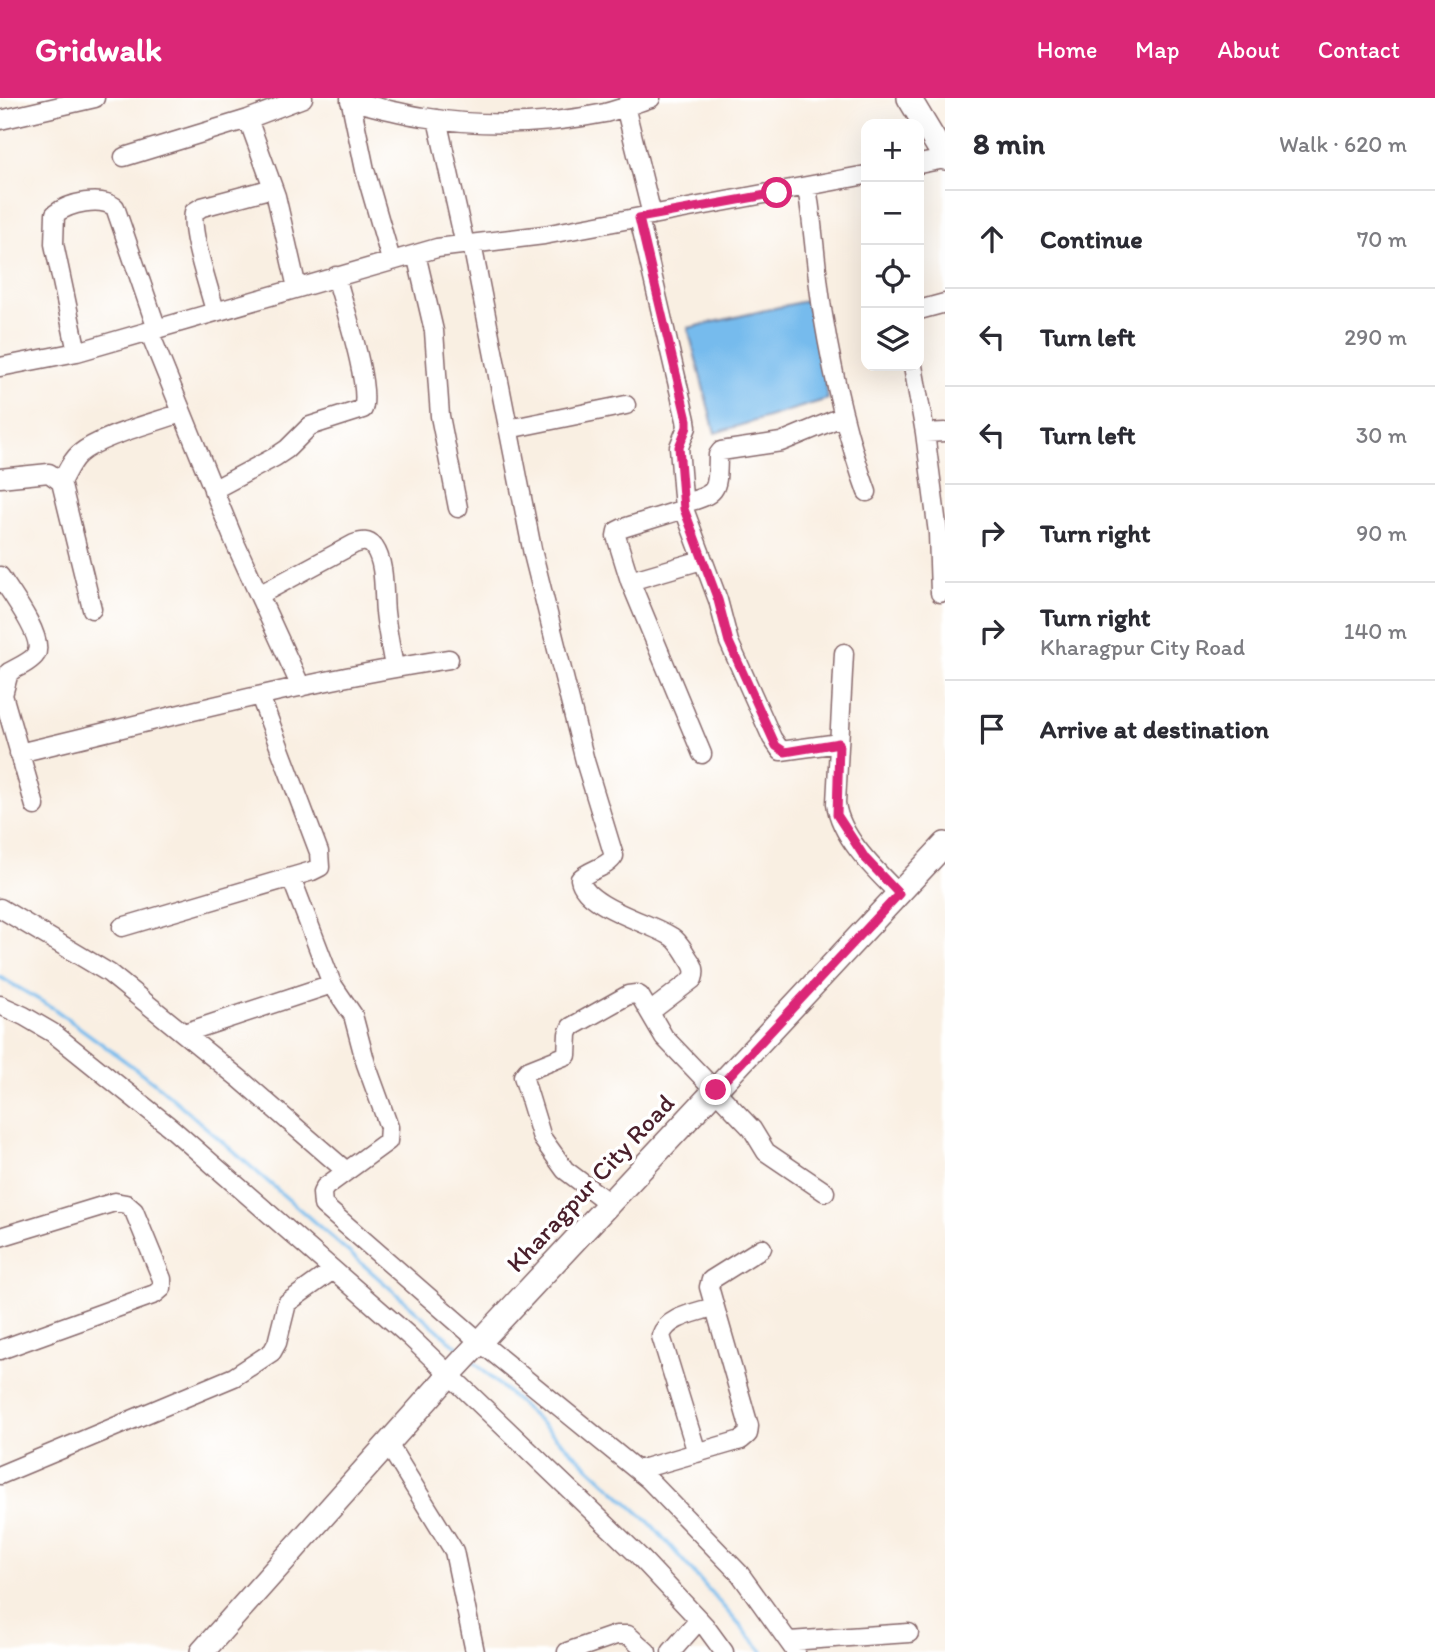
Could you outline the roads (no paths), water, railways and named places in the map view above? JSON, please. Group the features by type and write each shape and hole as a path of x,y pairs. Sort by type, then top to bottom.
{"main road":[{"path":"909,98 945,158"},
{"name":"Kharagpur City Road","path":"202,1652 456,1368 945,844"}],"street":[{"path":"0,120 66,102 95,98"},
{"path":"124,158 248,119 303,98"},
{"path":"391,260 365,170 350,99 437,119 474,122 548,121 606,112 651,98"},
{"path":"625,106 687,420 679,447 684,506 718,600 729,642 776,746 785,752 839,743"},
{"path":"248,119 273,188 297,288"},
{"path":"437,119 469,244 533,554 575,722 614,856 611,862 583,875 580,879 581,886 604,905 672,937 694,966 693,979 650,1012"},
{"path":"924,163 945,158"},
{"path":"0,367 77,352 437,248 544,235 861,176"},
{"path":"807,187 823,314 835,382 867,492"},
{"path":"215,312 195,234 194,212 202,207 273,188"},
{"path":"77,352 54,244 55,214 69,206 108,202 114,207 181,413 301,687"},
{"path":"416,254 434,331 440,416 458,508"},
{"path":"213,490 287,449 310,426 363,409 365,402 360,366 336,276"},
{"path":"924,309 945,303"},
{"path":"914,371 939,533 940,593"},
{"path":"508,429 626,405"},
{"path":"61,482 76,456 85,450 99,442 181,413"},
{"path":"702,754 629,581 617,543 617,531 713,492 717,486 718,455 721,452 781,442 844,416"},
{"path":"925,433 945,432"},
{"path":"0,478 49,473 61,482 92,609"},
{"path":"259,596 354,544 369,542 381,567 394,667"},
{"path":"629,581 702,560"},
{"path":"0,576 21,607 37,641 35,656 4,672 3,695 35,806"},
{"path":"844,653 837,815 865,858 899,894"},
{"path":"19,753 301,687 394,667 449,659"},
{"path":"122,927 320,867 321,860 260,696"},
{"path":"291,877 332,984 353,1015 390,1135 388,1141 345,1170 326,1187 322,1193 323,1206 479,1344 638,1470 740,1574 793,1646 909,1633"},
{"path":"0,908 101,967 184,1033 345,1170"},
{"path":"184,1033 332,984"},
{"path":"610,1204 565,1170 547,1146 538,1129 523,1076 527,1071 567,1055 571,1027 628,995 636,994 640,996 670,1044 752,1129 766,1152 825,1192"},
{"path":"0,1005 53,1033 170,1127 333,1270 456,1368 640,1557 699,1620 724,1652"},
{"path":"0,1237 115,1202 126,1204 134,1211 162,1279 162,1288 155,1294 0,1350"},
{"path":"638,1470 741,1440 748,1434 749,1426 709,1287 711,1280 762,1248"},
{"path":"0,1475 234,1377 272,1352 277,1343 287,1303 333,1270"},
{"path":"697,1453 661,1336 664,1328 672,1321 713,1307"},
{"path":"388,1444 454,1551 475,1652"},
{"path":"671,1652 699,1620"},
{"path":"567,1652 616,1635 628,1635 647,1652"}],"water":[{"path":"814,299 828,399 715,433 688,328"}],"waterway":[{"path":"0,977 53,1008 155,1083 462,1351"},
{"path":"473,1361 651,1524 763,1652"}]}
